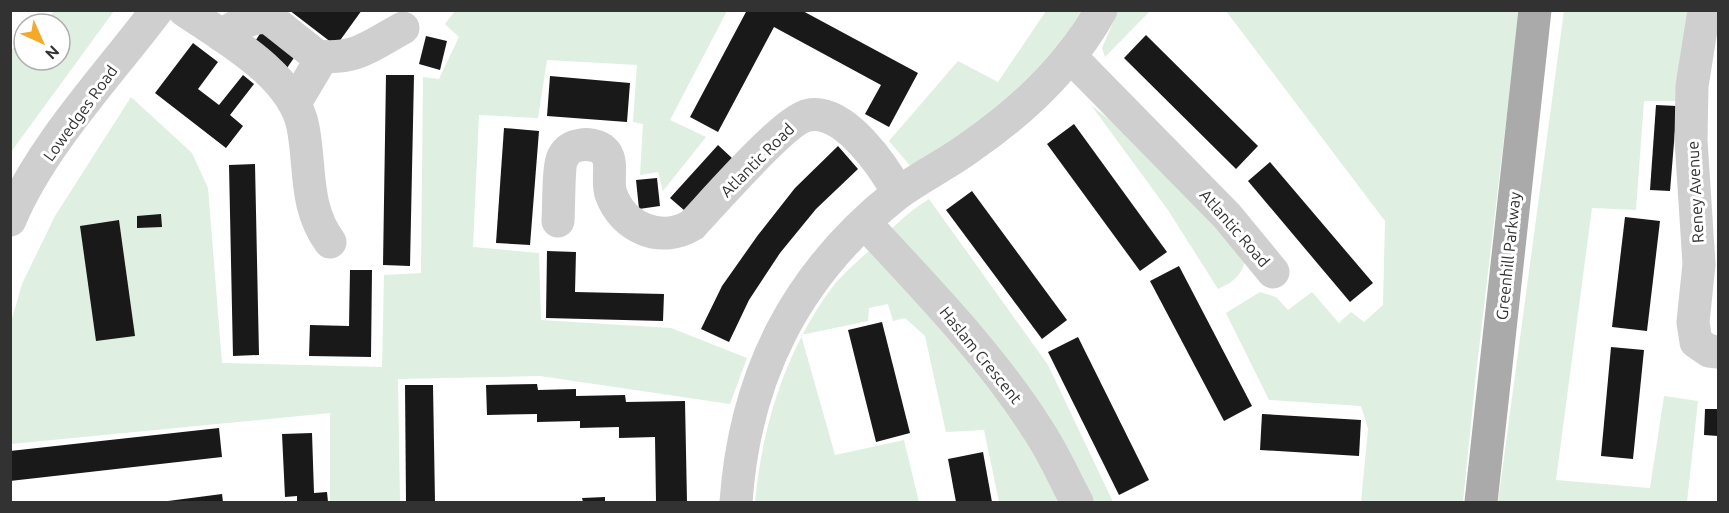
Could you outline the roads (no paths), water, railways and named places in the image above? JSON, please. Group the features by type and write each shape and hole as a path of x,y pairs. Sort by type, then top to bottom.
{"main road":[{"name":"Greenhill Parkway","path":"1481,502 1535,10"}],"street":[{"name":"Lowedges Road","path":"10,220 32,179 63,132 158,10"},
{"path":"184,10 221,35 282,85 295,103 303,126 318,225 330,242"},
{"path":"736,502 743,439 769,354 795,306 826,264 865,223 898,193 970,147 1014,114 1044,87 1070,56 1101,10"},
{"path":"221,35 248,20 261,16 269,18 317,56 339,58 354,55 403,28"},
{"name":"Reney Avenue","path":"1703,17 1692,86 1691,140 1699,264 1692,322 1696,342 1709,351 1719,352"},
{"path":"295,103 317,66 317,56"},
{"name":"Atlantic Road","path":"1070,56 1227,216 1273,272"},
{"name":"Atlantic Road","path":"558,221 562,158 571,147 588,144 603,150 610,161 608,180 611,194 621,212 640,229 664,235 679,233 692,225 795,121 809,115 824,116 844,128 868,148 883,165 898,193"},
{"name":"Haslam Crescent","path":"865,223 944,308 998,374 1039,430 1077,502"}]}
